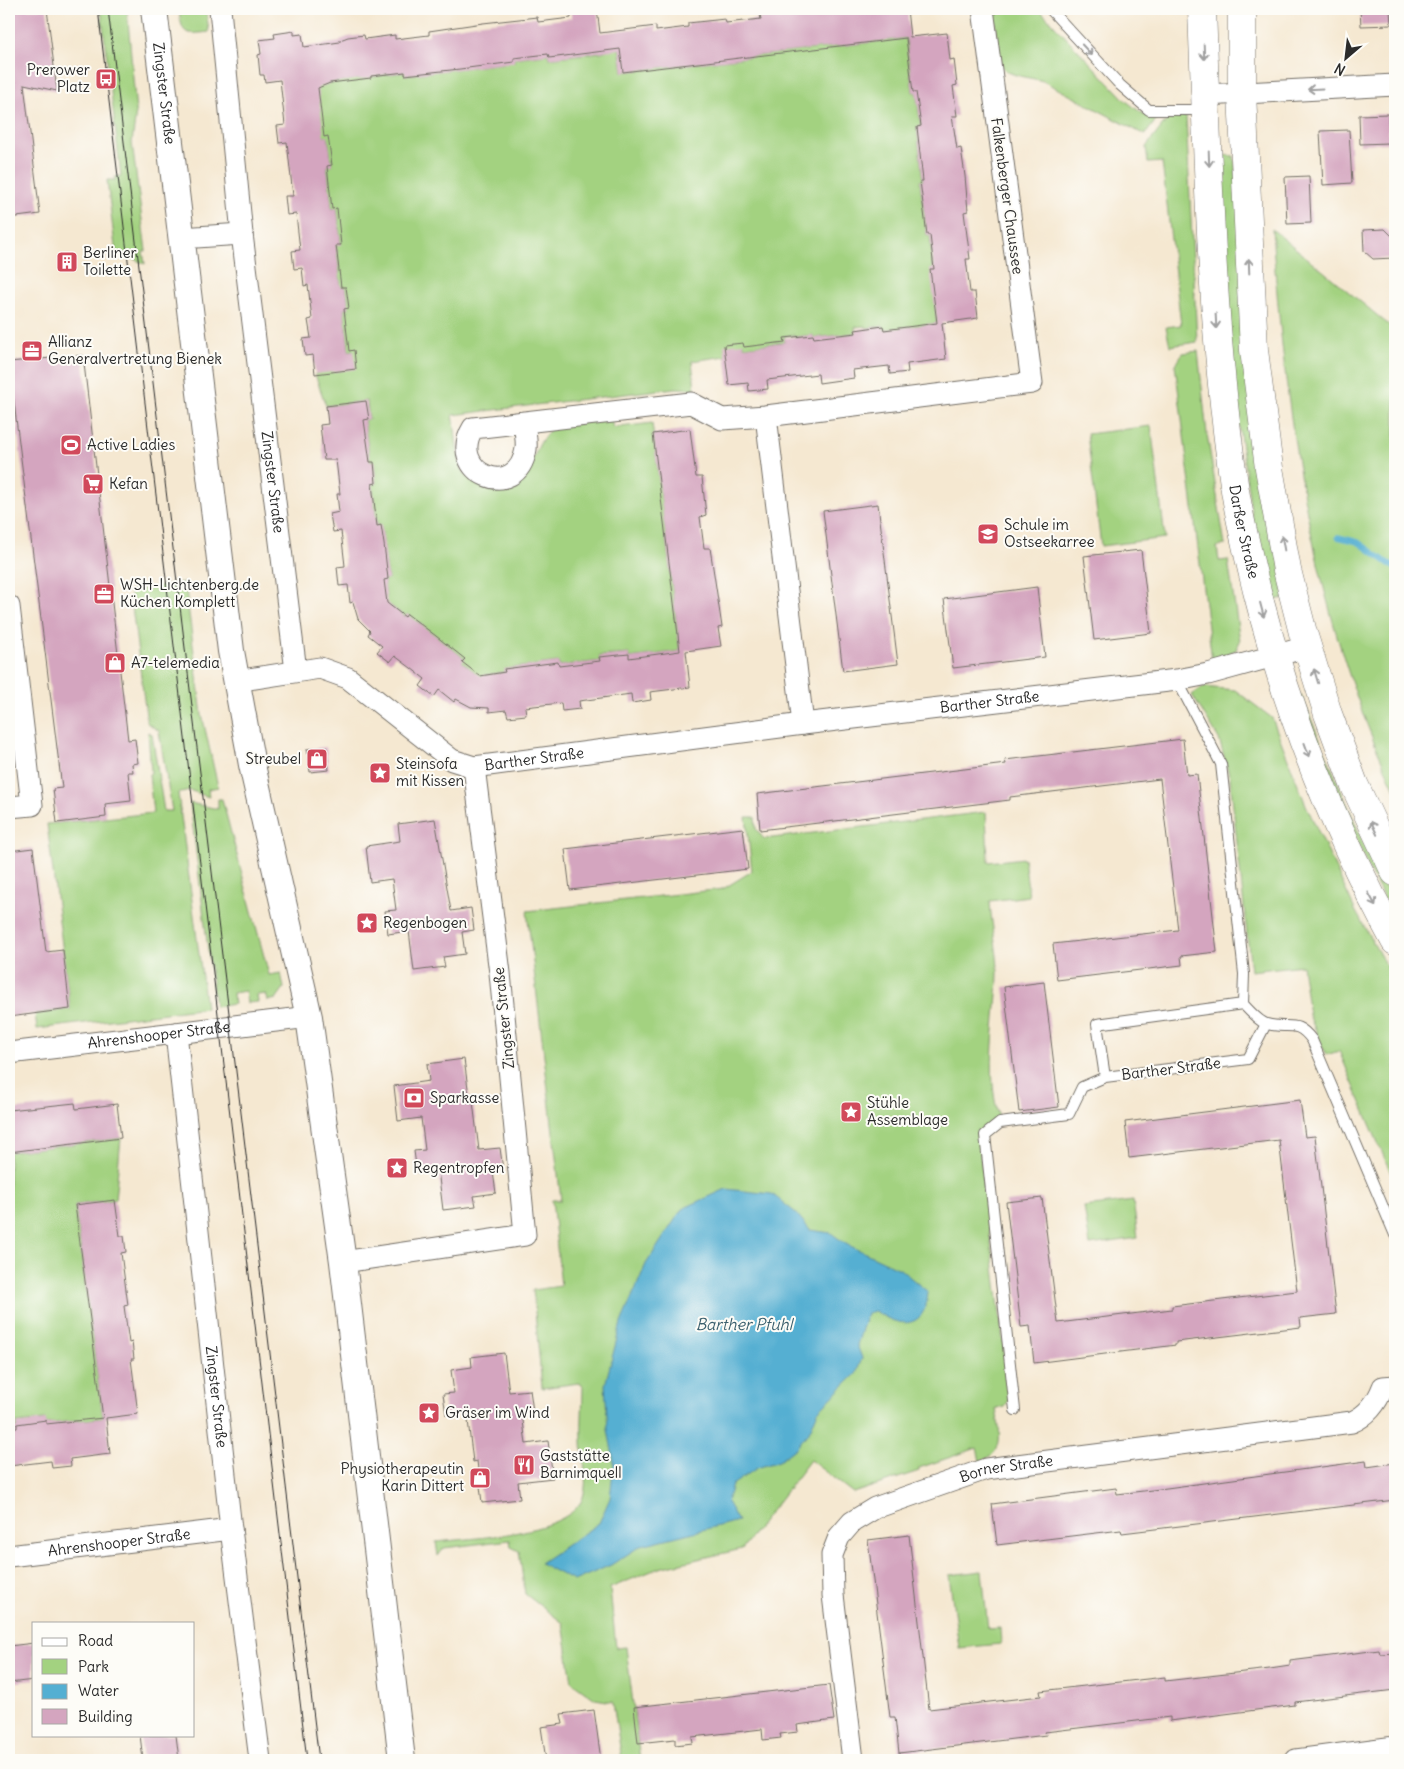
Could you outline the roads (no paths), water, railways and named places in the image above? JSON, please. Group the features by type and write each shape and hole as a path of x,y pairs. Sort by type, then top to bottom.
{"main road":[{"name":"Darßer Straße","path":"1202,9 1217,342 1233,479 1249,560 1274,655 1295,719 1334,821 1362,881 1395,941"},
{"path":"1242,9 1242,93 1254,350 1269,468 1288,570 1307,647 1328,714 1354,784 1395,872"}],"street":[{"name":"Zingster Straße","path":"154,9 180,238 236,681 258,791 309,1017 343,1262 402,1760"},
{"name":"Zingster Straße","path":"220,9 242,234 296,671"},
{"name":"Falkenberger Chaussee","path":"766,416 1032,383 983,9"},
{"path":"1206,103 1242,93 1395,85"},
{"path":"180,238 242,234"},
{"path":"524,422 692,403 722,418 766,416 803,724"},
{"path":"9,606 32,805 9,807"},
{"name":"Barther Straße","path":"296,671 320,668 348,678 452,760 474,767 803,724 1177,680 1208,674 1307,647"},
{"path":"236,681 296,671"},
{"name":"Zingster Straße","path":"343,1262 525,1235 500,973 474,767"},
{"name":"Ahrenshooper Straße","path":"9,1053 309,1017"},
{"name":"Zingster Straße","path":"176,1033 231,1529 260,1760"},
{"name":"Borner Straße","path":"853,1760 833,1595 832,1555 839,1537 852,1522 875,1508 986,1469 1352,1422 1363,1417 1372,1407 1384,1387 1395,1386"},
{"name":"Ahrenshooper Straße","path":"9,1556 231,1529"},
{"path":"1296,1760 1395,1747"}],"lane":[{"path":"1050,9 1120,85 1148,110 1206,103"},
{"path":"1177,680 1221,764 1244,974 1243,1004 1266,1024 1291,1025 1304,1028 1312,1040 1395,1235"},
{"name":"Barther Straße","path":"1243,1004 1098,1024 1105,1077 1248,1059 1266,1024"},
{"path":"1015,1410 985,1135 1000,1123 1069,1114 1082,1088 1105,1077"}],"water":[{"name":"Barther Pfuhl","path":"726,1189 772,1194 796,1213 810,1230 831,1233 846,1244 900,1269 928,1292 923,1313 917,1319 903,1323 894,1321 875,1311 867,1313 857,1345 862,1358 856,1374 818,1411 810,1430 797,1447 779,1461 757,1468 732,1485 727,1502 738,1521 642,1545 611,1565 574,1581 540,1563 599,1523 610,1498 614,1462 608,1430 605,1385 621,1323 646,1264 682,1209"}],"waterway":[{"path":"1338,537 1358,542 1395,568"}],"tram line":[{"path":"98,9 307,1760"},
{"path":"108,9 319,1760"}],"place":[{"name":"Prerower Platz","path":"106,79"},
{"name":"Berliner Toilette","path":"67,262"},
{"name":"Allianz Generalvertretung Bienek","path":"32,351"},
{"name":"Active Ladies","path":"71,445"},
{"name":"Kefan","path":"93,484"},
{"name":"Schule im Ostseekarree","path":"988,534"},
{"name":"WSH-Lichtenberg.de Küchen Komplett","path":"104,594"},
{"name":"A7-telemedia","path":"115,663"},
{"name":"Streubel","path":"317,759"},
{"name":"Steinsofa mit Kissen","path":"380,773"},
{"name":"Regenbogen","path":"367,923"},
{"name":"Sparkasse","path":"414,1098"},
{"name":"Stühle Assemblage","path":"851,1112"},
{"name":"Regentropfen","path":"397,1168"},
{"name":"Gräser im Wind","path":"429,1413"},
{"name":"Gaststätte Barnimquell","path":"524,1465"},
{"name":"Physiotherapeutin Karin Dittert","path":"480,1478"}]}
